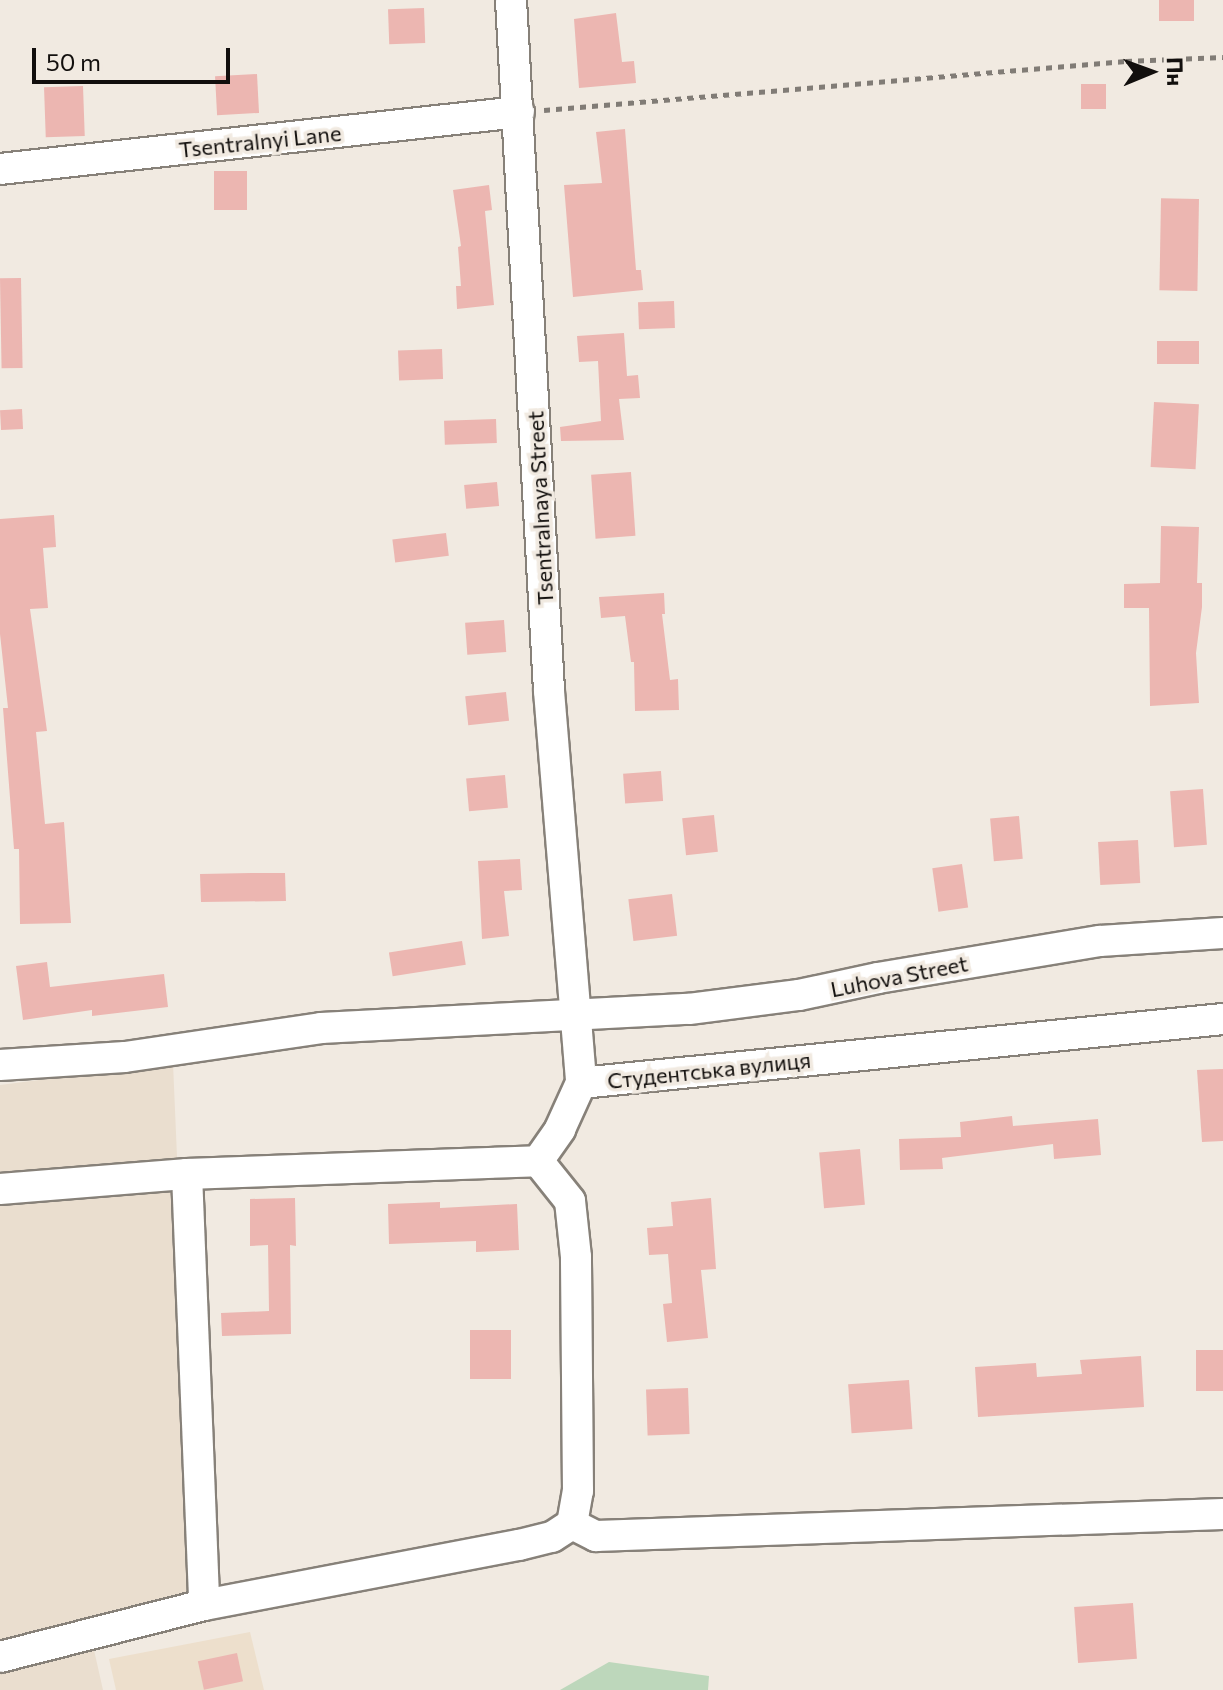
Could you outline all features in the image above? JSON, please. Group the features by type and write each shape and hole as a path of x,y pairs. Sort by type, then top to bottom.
{"street":[{"name":"Tsentralnaya Street","path":"511,0 549,691 581,1083"},
{"name":"Tsentralnyi Lane","path":"0,169 519,112"},
{"name":"Luhova Street","path":"0,1065 125,1057 321,1028 689,1009 799,995 878,978 1100,941 1223,933"},
{"name":"Студентська вулиця","path":"538,1161 560,1129 581,1083 1223,1019"},
{"path":"0,1189 187,1174 538,1161 570,1201 576,1257 578,1491 572,1524 552,1537 204,1605 0,1657"},
{"path":"187,1174 204,1605"},
{"path":"572,1524 596,1536 1223,1514"}],"path":[{"path":"519,112 1126,61 1223,57"}],"shaded area":[{"path":"173,1063 197,1625 94,1650 103,1690 0,1690 0,1085"},
{"path":"250,1632 264,1690 116,1690 109,1659"}],"green space":[{"path":"609,1662 709,1676 708,1690 560,1690"}],"building":[{"path":"1159,0 1194,0 1194,21 1159,21"},
{"path":"424,8 425,43 389,44 388,9"},
{"path":"616,13 622,62 634,61 636,83 579,88 574,19"},
{"path":"257,74 259,113 217,115 215,76"},
{"path":"1081,84 1106,84 1106,109 1081,109"},
{"path":"83,86 85,136 46,137 44,87"},
{"path":"625,129 636,270 641,270 643,290 573,297 564,185 602,183 596,132"},
{"path":"214,171 247,171 247,210 214,210"},
{"path":"489,185 492,210 485,211 494,305 457,309 456,286 461,286 458,247 461,246 453,190"},
{"path":"1161,198 1199,199 1197,291 1159,290"},
{"path":"0,278 21,278 23,368 2,368"},
{"path":"674,301 675,328 639,329 638,302"},
{"path":"624,333 627,376 638,375 640,398 619,399 624,440 561,441 560,427 601,421 598,361 579,362 577,336"},
{"path":"1157,341 1199,341 1199,364 1157,364"},
{"path":"442,349 443,379 399,381 398,351"},
{"path":"1154,402 1199,404 1196,469 1151,467"},
{"path":"22,409 23,429 1,430 0,410"},
{"path":"496,419 497,443 445,445 444,421"},
{"path":"631,472 635,536 596,539 591,475"},
{"path":"497,482 499,506 466,509 464,485"},
{"path":"54,515 56,547 43,548 48,608 30,609 47,731 36,732 45,824 64,822 71,923 20,924 19,849 14,849 3,708 8,708 0,634 0,519"},
{"path":"1161,526 1199,527 1197,583 1202,583 1202,607 1196,653 1199,703 1150,706 1149,608 1124,608 1124,584 1160,583"},
{"path":"446,533 449,556 395,562 392,540"},
{"path":"664,593 665,614 662,614 670,680 678,679 679,710 635,711 634,662 631,662 625,616 601,618 599,597"},
{"path":"504,620 506,652 467,655 465,623"},
{"path":"506,692 509,721 468,725 465,696"},
{"path":"661,771 663,801 625,804 623,774"},
{"path":"505,775 508,808 469,811 466,778"},
{"path":"1203,789 1207,845 1174,847 1170,791"},
{"path":"714,815 718,852 686,855 682,818"},
{"path":"1019,816 1023,859 994,861 990,819"},
{"path":"1138,840 1140,883 1100,885 1098,842"},
{"path":"520,859 522,890 504,891 509,936 482,939 478,861"},
{"path":"962,864 968,908 938,912 932,868"},
{"path":"285,873 286,901 201,902 200,874"},
{"path":"672,894 677,936 633,941 628,899"},
{"path":"462,941 466,965 393,976 389,953"},
{"path":"47,962 50,987 164,974 168,1007 92,1016 92,1010 23,1020 16,966"},
{"path":"1223,1069 1223,1141 1202,1142 1197,1070"},
{"path":"1012,1116 1013,1126 1098,1119 1101,1155 1054,1159 1053,1144 942,1158 943,1169 900,1170 899,1139 961,1137 960,1122"},
{"path":"860,1149 865,1205 824,1208 819,1153"},
{"path":"295,1198 296,1246 290,1245 291,1334 222,1336 221,1313 269,1311 268,1245 250,1246 250,1199"},
{"path":"711,1198 716,1269 701,1270 708,1338 667,1342 663,1304 672,1303 668,1254 649,1255 647,1228 673,1226 671,1202"},
{"path":"440,1202 440,1208 517,1204 519,1250 476,1252 476,1241 389,1244 388,1204"},
{"path":"470,1330 511,1330 511,1379 470,1379"},
{"path":"1196,1350 1223,1350 1223,1391 1196,1391"},
{"path":"1141,1356 1144,1407 978,1417 975,1367 1036,1363 1037,1377 1082,1374 1080,1360"},
{"path":"909,1380 912,1429 852,1433 848,1384"},
{"path":"688,1388 690,1434 648,1435 646,1389"},
{"path":"1133,1603 1137,1659 1078,1663 1074,1607"},
{"path":"237,1653 243,1681 204,1690 198,1661"}]}
